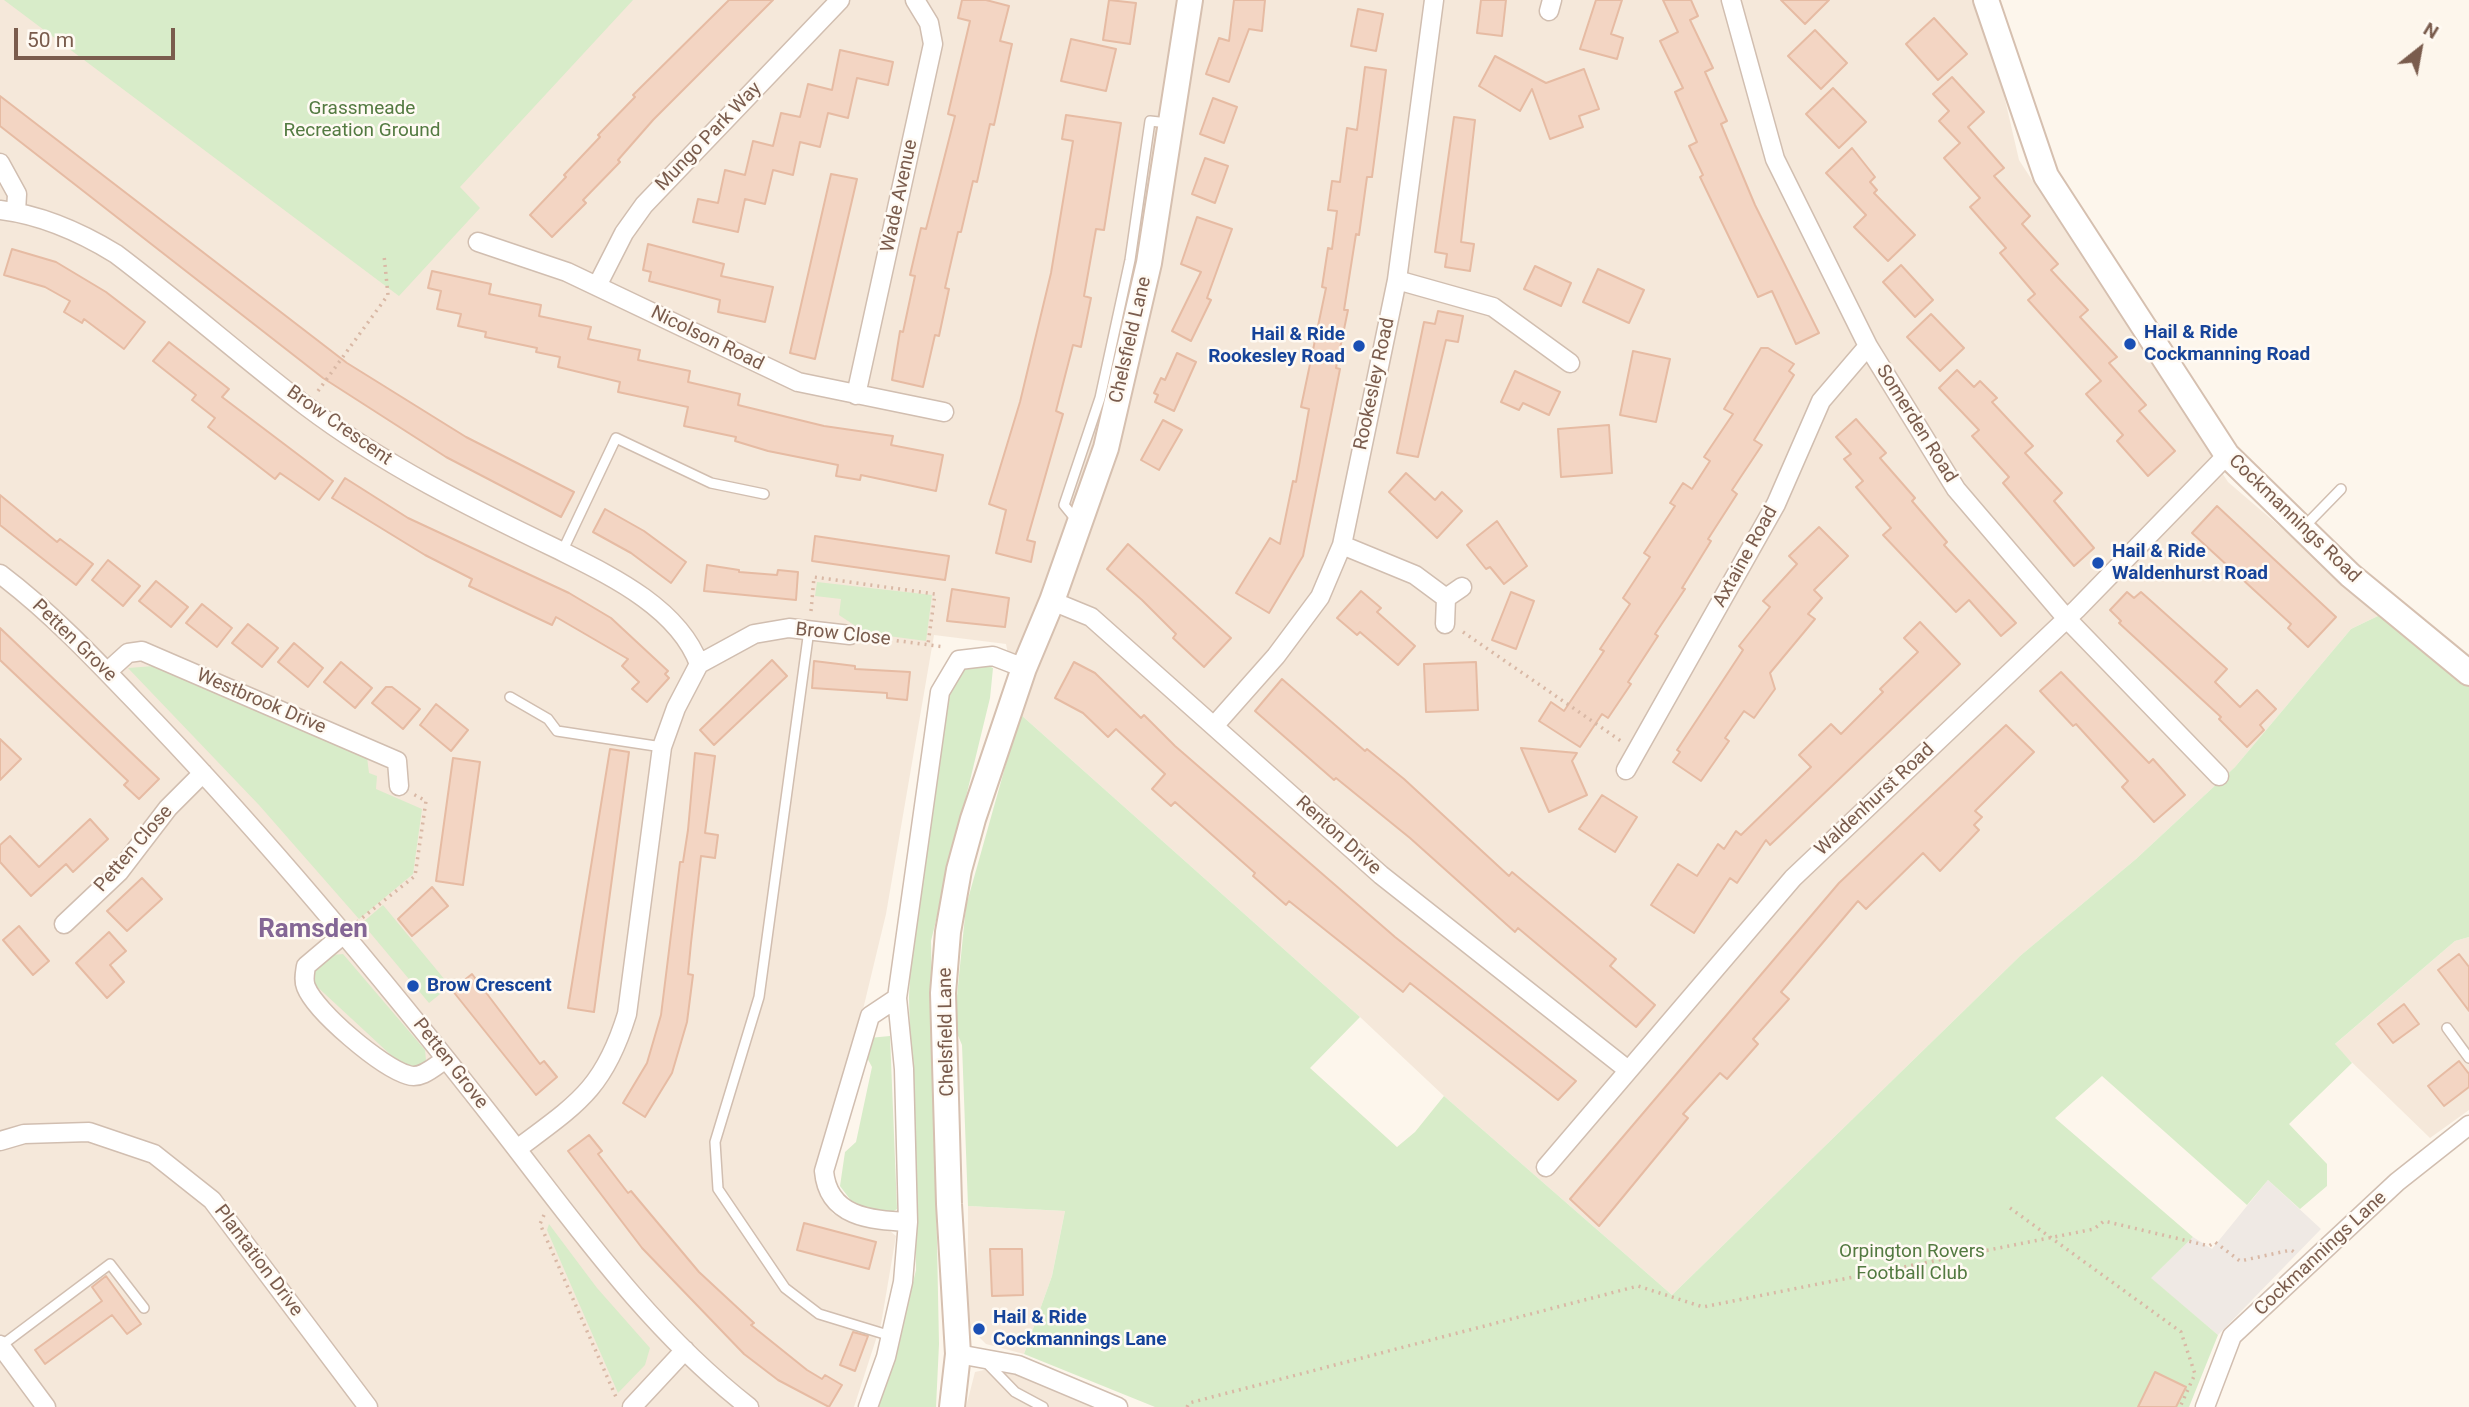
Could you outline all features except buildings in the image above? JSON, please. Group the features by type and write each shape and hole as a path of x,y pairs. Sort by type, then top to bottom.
{"street":[{"name":"Mungo Park Way","path":"597,286 624,233 644,205 840,0"},
{"name":"Wade Avenue","path":"856,395 933,44 929,23 915,0"},
{"name":"Chelsfield Lane","path":"952,1407 970,1356 949,1204 943,993 948,932 959,870 973,819 1024,668 1052,601 1106,448 1149,263 1190,0"},
{"name":"Rookesley Road","path":"1214,726 1276,656 1320,597 1342,545 1397,280 1434,0"},
{"name":"Somerden Road","path":"1731,0 1775,159 1868,346 1956,489 2067,619 2219,776"},
{"name":"Cockmannings Road","path":"1986,0 2046,176 2227,455 2350,575 2469,673"},
{"name":"Brow Crescent","path":"0,163 17,194 8,211 69,229 116,254 307,407 362,444 447,496 562,552 634,591 694,649 699,664"},
{"name":"Nicolson Road","path":"478,242 567,272 798,382 944,412"},
{"path":"1397,280 1493,307 1570,363"},
{"name":"Axtaine Road","path":"1626,770 1776,504 1821,401 1868,346"},
{"name":"Waldenhurst Road","path":"1546,1167 1793,878 2067,619 2227,455"},
{"path":"1342,545 1415,575 1446,598"},
{"name":"Petten Grove","path":"0,574 25,593 107,673 203,773 345,933 517,1149 617,1280 717,1382 749,1407"},
{"path":"1446,598 1462,587"},
{"path":"1445,624 1446,598"},
{"name":"Renton Drive","path":"1052,601 1091,617 1381,875 1628,1070"},
{"name":"Brow Close","path":"699,664 754,634 789,628 849,635"},
{"name":"Westbrook Drive","path":"107,673 128,653 142,651 397,761 399,786"},
{"path":"868,1407 891,1336 903,1282 908,1222 904,1069 897,998 940,692 959,660 993,656 1024,668"},
{"path":"517,1149 576,1104 599,1079 615,1052 627,1014 662,747 676,708 699,664"},
{"name":"Petten Close","path":"64,924 119,872 168,808 203,773"},
{"path":"345,933 306,966 304,983 312,1000 384,1062 409,1076 422,1075 446,1059"},
{"path":"897,998 870,1016 824,1171 825,1190 846,1211 884,1220 908,1222"},
{"name":"Cockmannings Lane","path":"2205,1407 2232,1336 2398,1182 2469,1125"},
{"name":"Plantation Drive","path":"0,1142 24,1134 89,1132 154,1154 212,1199 368,1407"},
{"path":"0,1346 46,1407"},
{"path":"632,1407 684,1350"},
{"path":"970,1356 1018,1365 1118,1407"}],"lane":[{"path":"562,552 617,438 711,483 764,494"},
{"path":"2302,530 2341,489"},
{"path":"809,630 759,998 715,1142 718,1189 785,1288 819,1314 891,1336"},
{"path":"510,697 548,719 557,731 662,747"},
{"path":"2447,1028 2469,1058"},
{"path":"0,1346 110,1264 144,1308"},
{"path":"970,1356 1014,1392 1043,1407"}],"path":[{"path":"307,407 388,295 384,255"},
{"path":"809,630 814,577 934,594 928,644"},
{"path":"1445,624 1463,632 1637,752"},
{"name":"Brow Close","path":"849,635 954,649"},
{"path":"345,933 415,876 426,801 399,786"},
{"path":"553,1197 540,1224 615,1396 623,1407"},
{"path":"2010,1208 2181,1332 2195,1374 2180,1407"},
{"path":"1187,1407 1189,1403 1638,1286 1703,1307 2094,1229 2104,1221 2209,1246 2215,1242 2240,1261 2291,1250 2308,1265"}],"shaded area":[{"path":"0,0 1982,0 2019,160 2228,482 2382,614 2351,629 2235,767 2136,859 2020,956 1672,1295 1444,1096 1360,1017 1020,714 1006,644 934,635 886,914 819,1192 833,1214 889,1230 896,1236 881,1324 854,1407 0,1407"},
{"path":"2469,937 2469,1110 2430,1138 2334,1045 2455,941"},
{"path":"2268,1180 2321,1229 2218,1335 2150,1278 2193,1237 2212,1249"},
{"path":"968,1206 1065,1211 1052,1276 1024,1354 986,1344 968,1326"},
{"path":"998,1367 1101,1407 966,1407 975,1372"}],"green space":[{"name":"Grassmeade Recreation Ground","path":"4,0 633,0 460,187 480,208 399,296"},
{"path":"817,582 932,595 926,641 866,633 839,615 841,599 815,596"},
{"name":"Orpington Rovers Football Club","path":"2382,614 2469,687 2469,937 2455,941 2335,1044 2352,1063 2289,1124 2327,1164 2327,1186 2300,1209 2268,1180 2247,1205 2102,1076 2055,1118 2193,1237 2151,1278 2218,1335 2189,1407 1155,1407 1024,1354 1052,1276 1065,1211 968,1206 962,1045 954,1026 966,906 1020,714 1360,1017 1310,1068 1397,1147 1415,1132 1444,1096 1672,1295 2020,956 2136,859 2235,767 2351,629"},
{"path":"985,664 993,668 990,698 931,941 939,1344 936,1407 877,1407 892,1368 916,1270 909,997 912,931 947,689 965,667"},
{"path":"154,666 367,757 369,773 377,776 376,789 422,809 413,874 359,919 259,805 128,668"},
{"path":"383,905 450,986 429,1003 362,923"},
{"path":"343,954 425,1050 426,1060 416,1071 406,1069 312,982 312,972 332,955"},
{"path":"890,1036 897,1209 886,1216 855,1206 840,1186 845,1152 856,1142 872,1067 865,1054 869,1038"},
{"path":"549,1224 597,1288 650,1348 645,1365 618,1393 547,1230"}],"place":[{"name":"Hail & Ride Cockmanning Road","path":"2130,344"},
{"name":"Hail & Ride Rookesley Road","path":"1359,346"},
{"name":"Hail & Ride Waldenhurst Road","path":"2098,563"},
{"name":"Brow Crescent","path":"413,986"},
{"name":"Hail & Ride Cockmannings Lane","path":"979,1329"}],"district":[{"name":"Ramsden","path":"313,930"}]}
